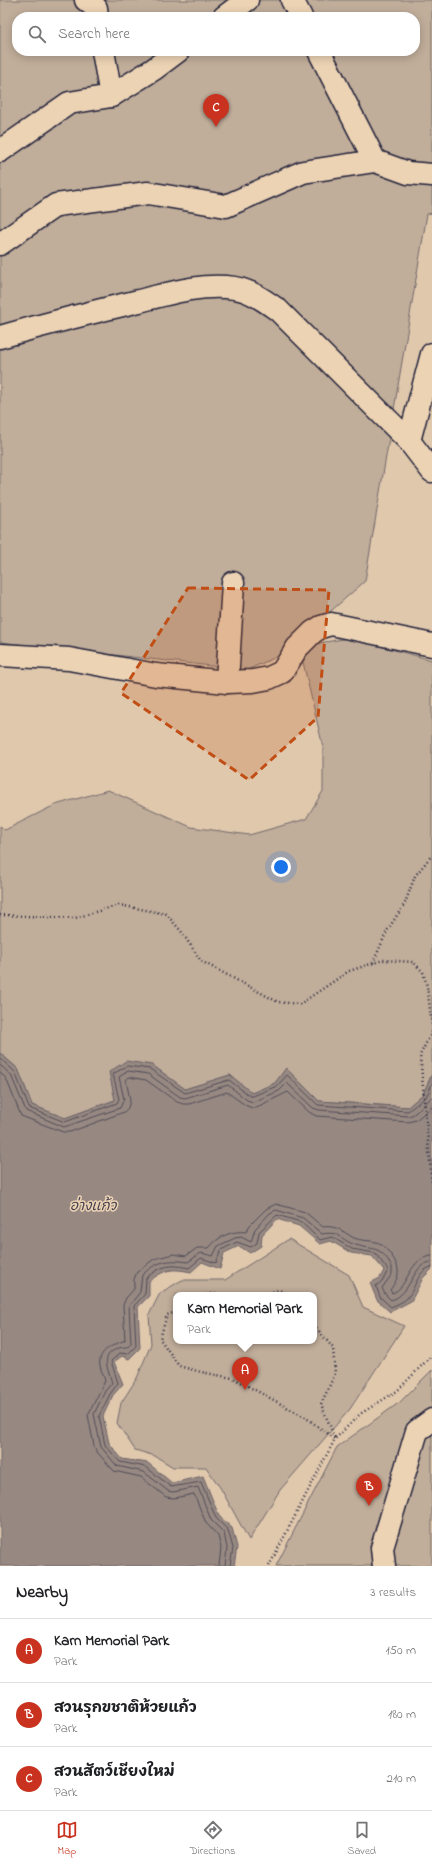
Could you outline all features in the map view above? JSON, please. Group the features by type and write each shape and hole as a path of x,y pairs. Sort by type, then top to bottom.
{"street":[{"path":"86,0 96,8 96,12"},
{"path":"231,12 247,0"},
{"path":"292,0 298,12"},
{"path":"104,56 111,96"},
{"path":"0,150 69,103 111,96 154,69 171,56"},
{"path":"322,56 375,161"},
{"path":"0,244 56,205 148,193 226,206 303,172 375,161 408,173 432,176"},
{"path":"0,336 73,316 186,290 210,286 236,288 258,296 278,310 409,441 432,471"},
{"path":"409,441 432,354"},
{"path":"226,682 232,583"},
{"path":"0,655 69,659 156,675 226,682 253,681 269,678 282,672 297,648 313,632 321,627 331,624 432,644"},
{"path":"384,1566 382,1548 417,1431 432,1420"}],"path":[{"path":"373,963 387,931 405,903 415,876 432,855"},
{"path":"0,915 75,918 119,905 166,914 181,930 201,961 278,1002 300,1004 349,971 383,960 413,962 423,972 427,986 432,1026"},
{"path":"432,1032 420,1055 432,1184"},
{"path":"272,1292 279,1290 284,1292"},
{"path":"173,1313 168,1315 160,1339 179,1366 200,1372 233,1378 305,1417 335,1439"},
{"path":"317,1328 333,1348 335,1374 321,1404 335,1439"},
{"path":"269,1566 335,1439 360,1414 397,1391 432,1355"}],"highlighted area":[{"path":"188,588 329,590 318,717 249,780 121,693"}],"shaded area":[{"path":"0,0 432,0 432,213 427,214 365,581 281,655 247,670 0,642"},
{"path":"349,638 432,660 432,1074 423,1094 408,1107 319,1101 286,1069 275,1083 252,1093 230,1075 185,1089 152,1065 115,1100 65,1118 32,1105 18,1069 0,1053 0,826 5,830 55,805 108,790 191,827 249,835 306,819 323,791 323,747 302,658 319,643"},
{"path":"289,1239 349,1275 363,1307 404,1326 350,1409 280,1490 249,1540 221,1489 206,1467 173,1467 155,1456 135,1450 117,1423 121,1403 137,1378 151,1344 149,1315 160,1293 182,1280 225,1280"},
{"path":"432,1370 432,1566 276,1566 337,1447 400,1402"}],"water":[{"name":"อ่างแก้ว","path":"0,1053 18,1069 32,1105 65,1118 115,1100 109,1072 126,1061 152,1065 185,1089 230,1075 252,1093 275,1083 286,1068 319,1101 408,1107 423,1094 432,1074 432,1269 423,1278 411,1301 390,1312 377,1300 370,1283 380,1278 384,1270 372,1256 351,1253 331,1241 320,1244 299,1226 277,1219 262,1235 261,1246 250,1253 239,1246 224,1253 220,1269 202,1262 191,1272 169,1270 149,1281 149,1296 138,1307 140,1348 129,1359 122,1356 114,1362 123,1384 113,1395 103,1416 109,1443 122,1459 148,1463 172,1483 203,1476 219,1516 232,1528 237,1547 234,1566 0,1566"}],"place":[{"name":"สวนสัตว์เชียงใหม่","path":"216,127"},
{"name":"Karn Memorial Park","path":"245,1390"},
{"name":"สวนรุกขชาติห้วยแก้ว","path":"369,1506"}]}
